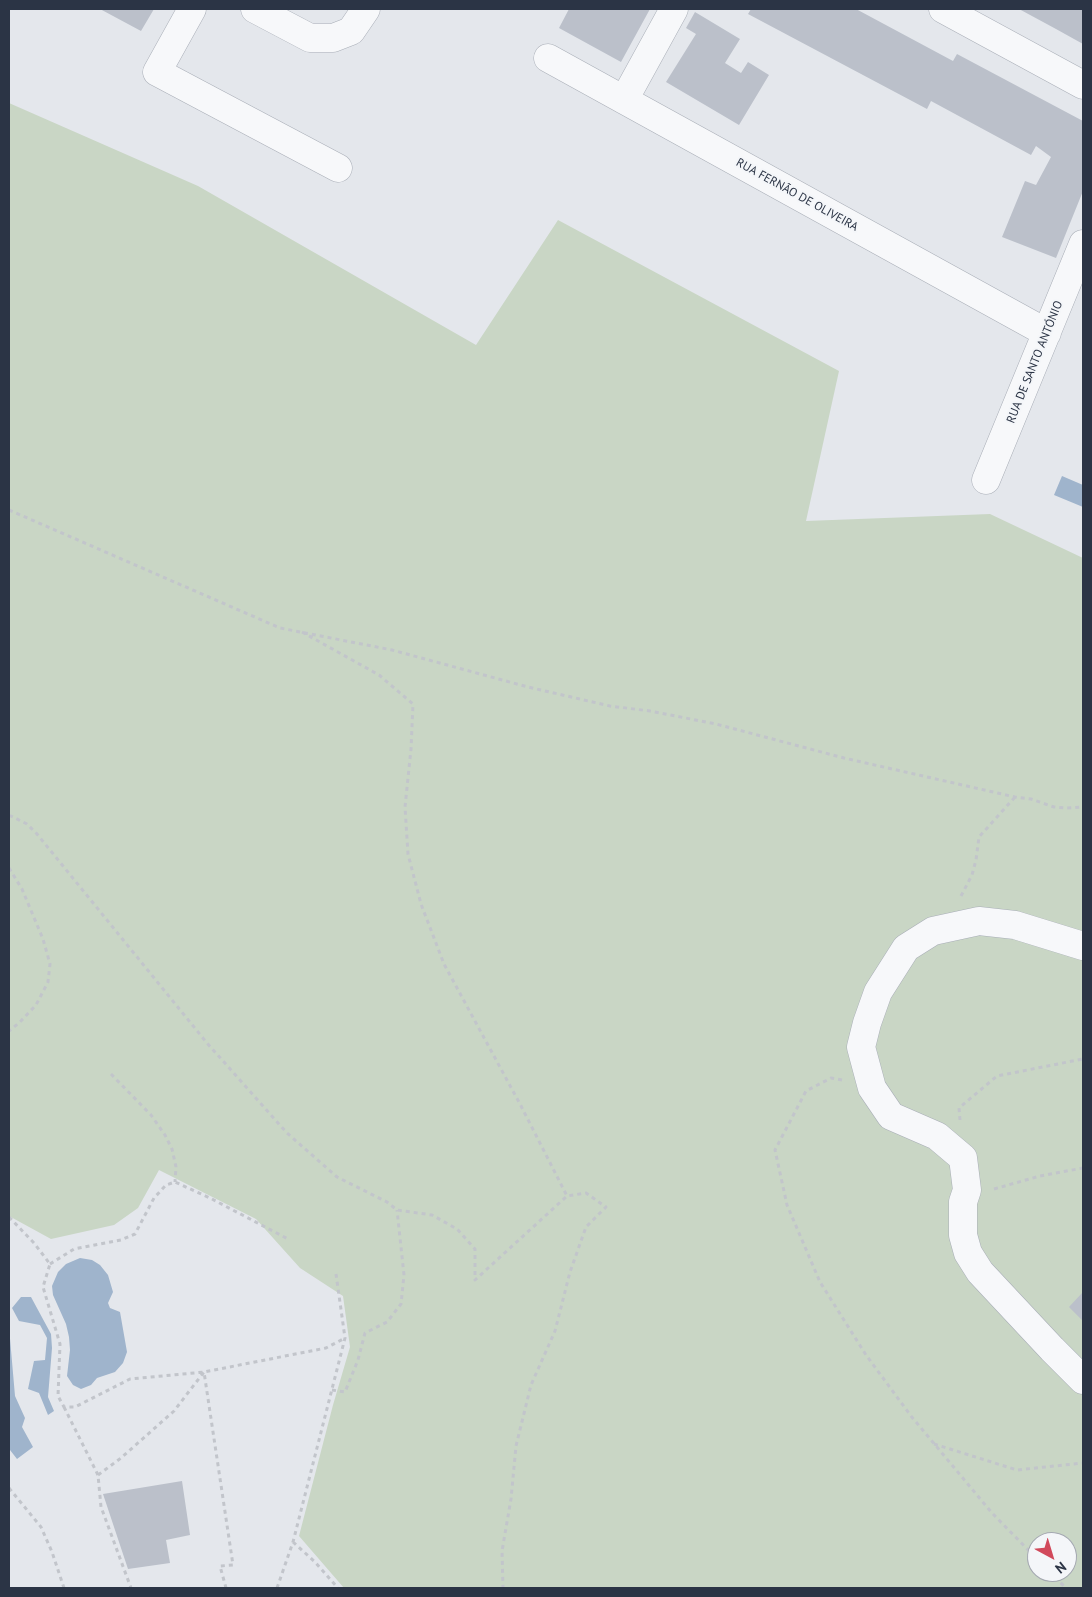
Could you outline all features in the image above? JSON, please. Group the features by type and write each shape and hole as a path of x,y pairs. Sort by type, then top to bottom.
{"street":[{"path":"192,9 157,72 338,168"},
{"path":"255,9 310,38 333,38 351,31 366,9"},
{"path":"624,100 674,9"},
{"path":"943,9 1083,85"},
{"name":"RUA FERNÃO DE OLIVEIRA","path":"548,58 1047,333"},
{"name":"RUA DE SANTO ANTÓNIO","path":"986,480 1083,244"},
{"path":"1083,946 1015,925 978,921 933,931 906,948 878,992 861,1047 872,1088 891,1116 937,1136 963,1158 967,1190 963,1202 963,1235 968,1253 980,1272 1083,1380"}],"path":[{"path":"9,510 280,628 392,650 528,687 601,704 716,724 844,758 1031,799 1054,807 1083,807"},
{"path":"300,631 379,675 413,704 405,807 408,854 421,904 444,964 520,1104 567,1196"},
{"path":"958,900 972,875 979,837 1015,797"},
{"path":"9,816 27,824 38,834 207,1043 287,1133 337,1177 387,1202 398,1210 432,1215 457,1229 475,1249 474,1280 567,1196 586,1193 606,1207 586,1227 570,1272 555,1330 531,1385 516,1446 511,1499 502,1551 503,1588"},
{"path":"9,868 22,889 43,939 50,964 48,982 36,1005 19,1024 9,1031"},
{"path":"963,1158 959,1108 997,1076 1083,1058"},
{"path":"111,1074 151,1115 165,1135 172,1149 176,1167 175,1182"},
{"path":"872,1088 831,1078 806,1091 775,1150 787,1205 820,1282 866,1355 910,1416 992,1514 1027,1549"},
{"path":"963,1202 988,1190 1040,1176 1083,1168"},
{"path":"131,1588 101,1507 98,1475 58,1396 60,1344 43,1287 50,1264 74,1249 121,1240 135,1234 154,1198 166,1185 175,1182 288,1238"},
{"path":"332,1390 345,1392 358,1360 365,1333 386,1322 401,1304 404,1275 398,1210"},
{"path":"9,1217 34,1243 50,1264"},
{"path":"277,1588 293,1542 345,1338 336,1274"},
{"path":"64,1407 75,1407 130,1379 204,1372 326,1348 345,1338"},
{"path":"98,1475 121,1458 174,1411 204,1372"},
{"path":"204,1372 233,1565 220,1566 226,1588"},
{"path":"934,1444 1017,1470 1083,1463"},
{"path":"9,1488 41,1527 64,1588"},
{"path":"293,1542 338,1588"}],"green space":[{"path":"9,103 198,186 476,345 558,220 839,371 806,521 990,514 1083,558 1083,1588 344,1588 299,1536 350,1347 343,1296 300,1268 256,1219 159,1170 138,1208 114,1225 51,1239 9,1216"}],"water":[{"path":"1062,476 1083,485 1083,507 1054,495"},
{"path":"80,1258 92,1260 100,1265 108,1275 113,1292 108,1303 110,1308 120,1312 127,1352 123,1363 115,1372 97,1378 91,1385 81,1389 73,1385 67,1376 70,1350 69,1337 66,1324 53,1295 52,1286 58,1272 66,1264"},
{"path":"21,1297 31,1297 51,1334 52,1348 48,1397 54,1411 48,1415 39,1393 28,1389 34,1361 45,1360 47,1338 40,1325 19,1321 12,1308"},
{"path":"9,1327 15,1396 25,1418 22,1427 33,1447 17,1459 9,1451"}],"building":[{"path":"100,9 154,9 141,31"},
{"path":"569,9 650,9 621,62 559,28"},
{"path":"751,9 856,9 953,61 957,54 1083,121 1083,191 1056,258 1002,237 1025,181 1036,185 1051,157 1036,146 1031,155 931,101 927,109 748,14"},
{"path":"1019,9 1083,9 1083,44 1056,29"},
{"path":"695,12 740,39 725,63 741,73 748,62 769,75 739,125 666,82 696,34 686,28"},
{"path":"1083,1292 1083,1321 1069,1307"},
{"path":"182,1481 190,1535 166,1540 170,1563 128,1569 103,1494"}]}
